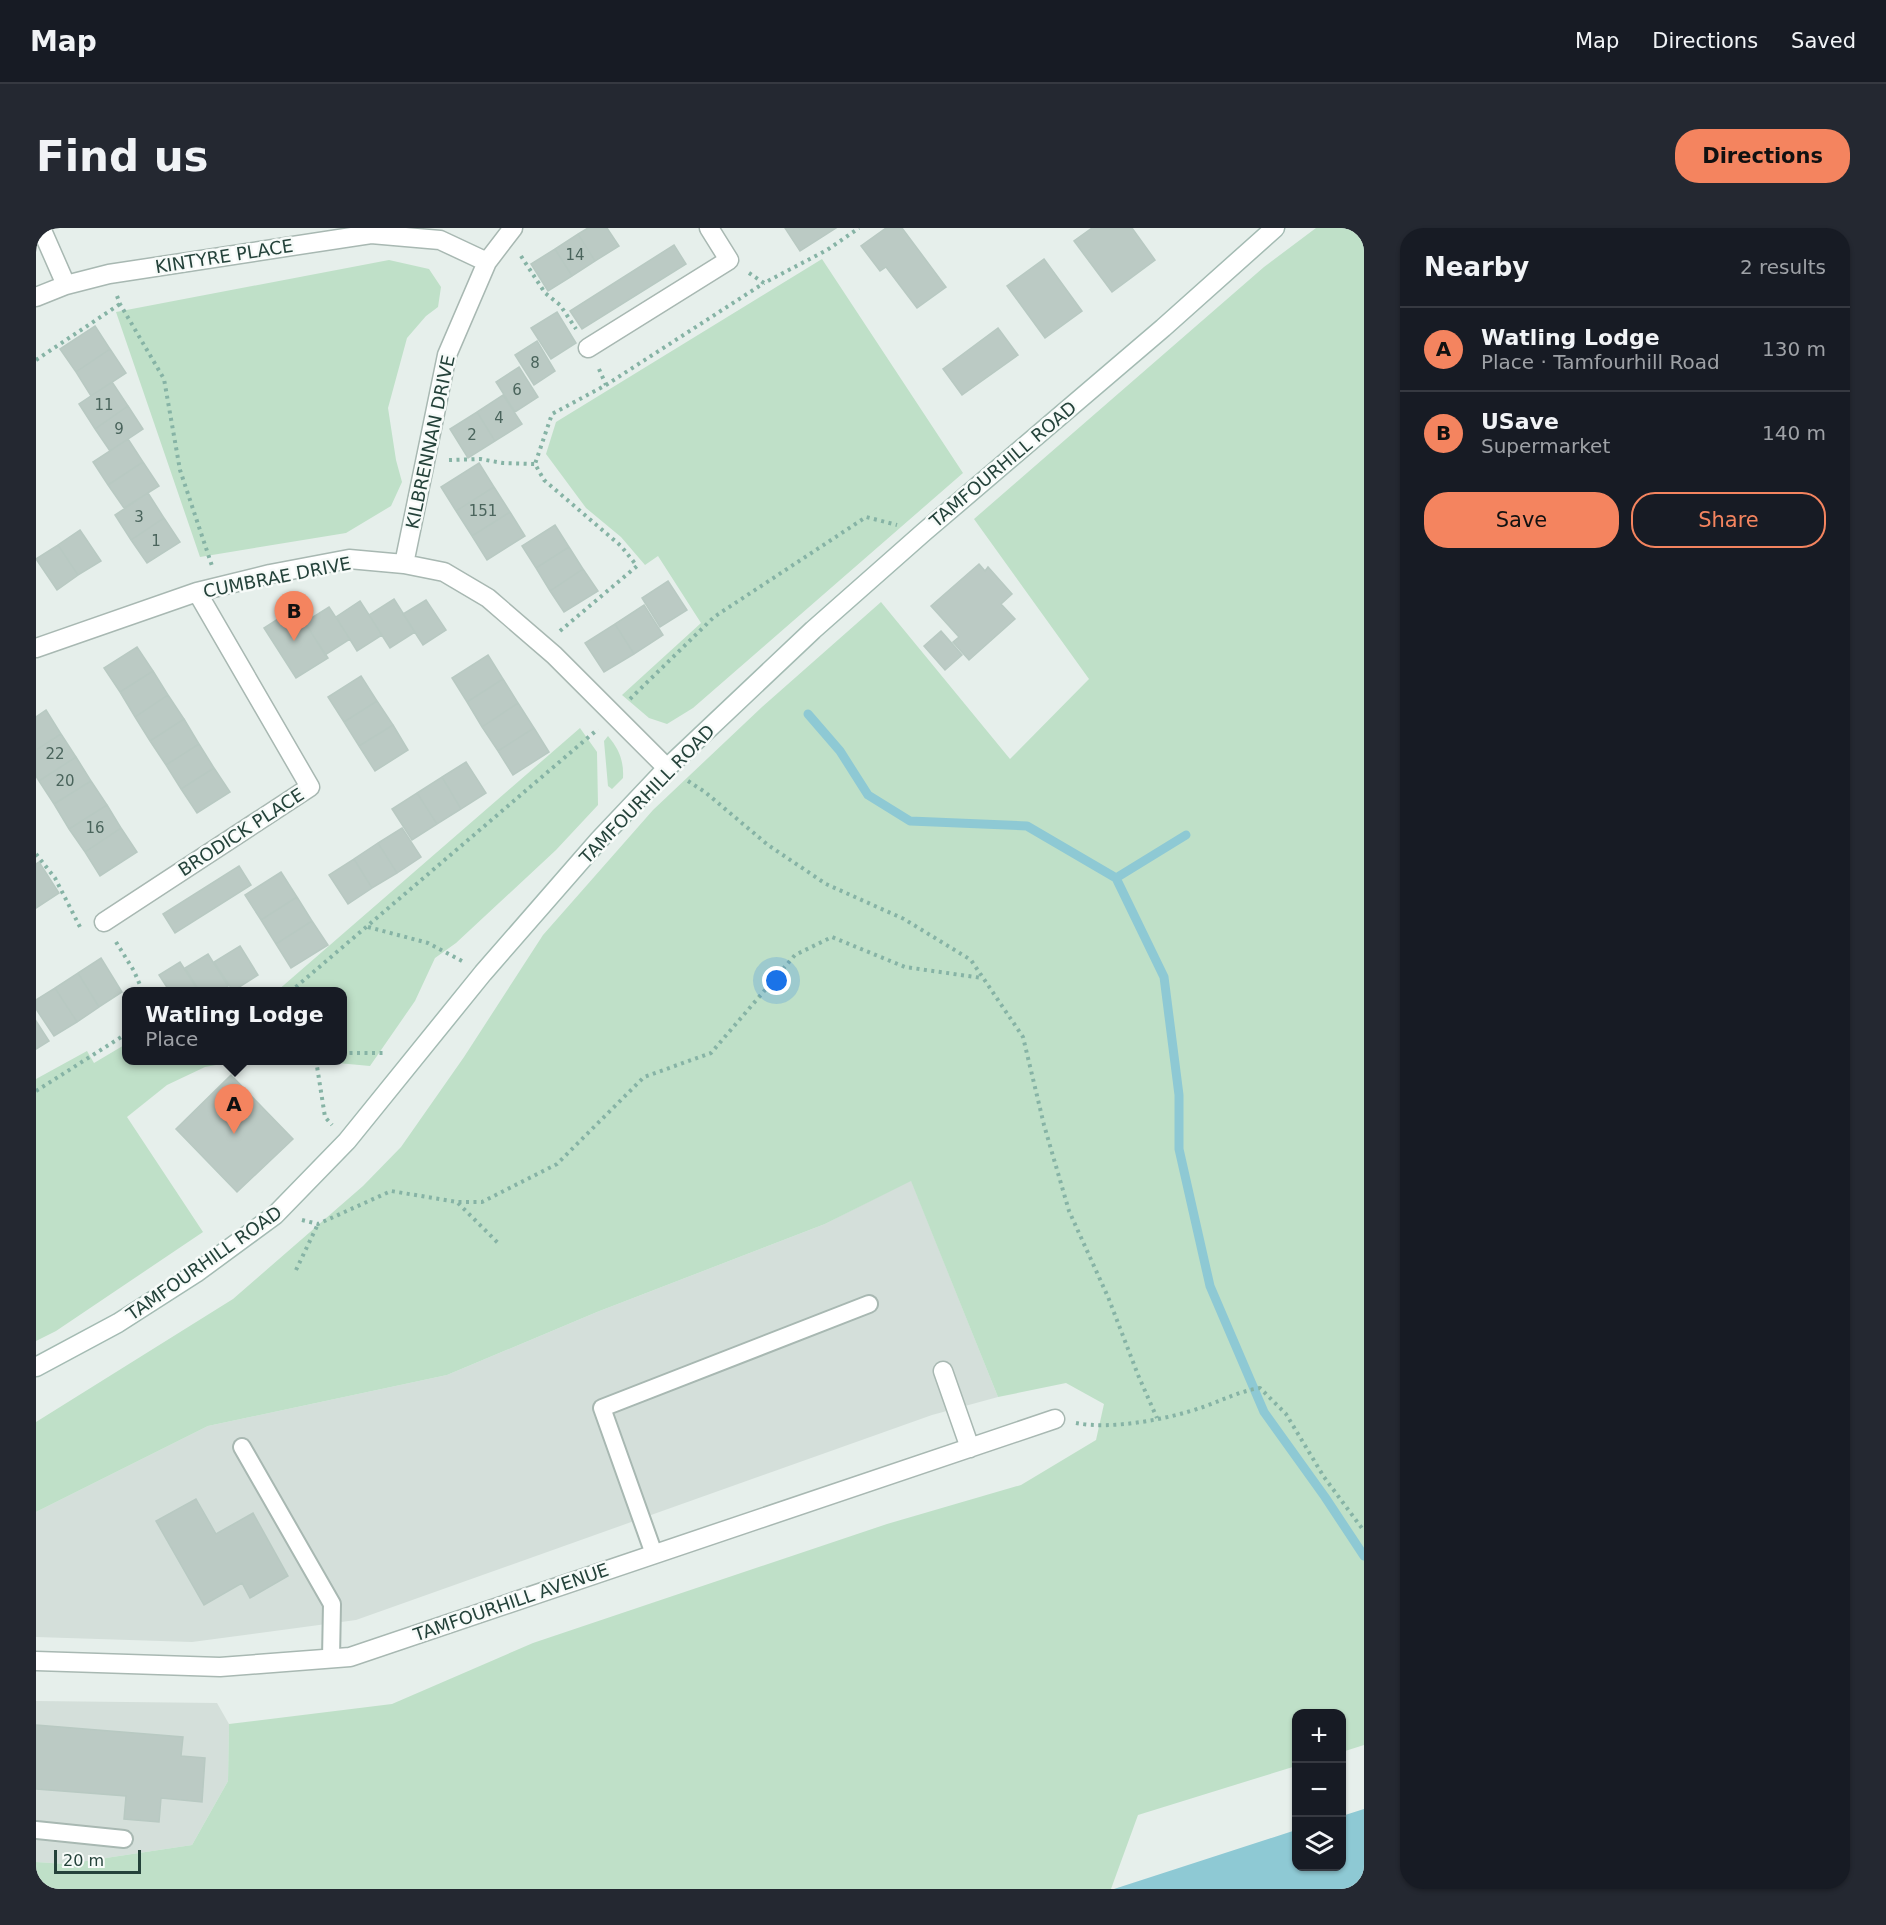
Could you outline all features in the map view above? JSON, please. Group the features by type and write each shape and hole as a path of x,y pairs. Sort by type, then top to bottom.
{"street":[{"path":"41,228 66,285"},
{"path":"588,348 729,260 709,228"},
{"name":"TAMFOURHILL ROAD","path":"36,1367 118,1323 196,1273 275,1215 347,1141 483,973 599,840 667,768 813,630 1275,228"},
{"name":"KILBRENNAN DRIVE","path":"404,564 447,355 487,262 509,233"},
{"name":"KINTYRE PLACE","path":"36,297 66,285 109,274 371,234 440,240 487,262"},
{"name":"CUMBRAE DRIVE","path":"36,648 197,592 270,574 349,559 404,564 444,572 488,598 544,646 667,768"},
{"name":"BRODICK PLACE","path":"104,922 310,787 197,592"},
{"path":"943,1371 970,1448"},
{"name":"TAMFOURHILL AVENUE","path":"36,1661 220,1667 350,1657 1055,1419"}],"lane":[{"path":"654,1554 602,1408 869,1304"},
{"path":"242,1447 332,1604 331,1658"},
{"path":"36,1830 124,1839"}],"path":[{"path":"544,646 573,618 638,566 621,546 544,480 535,464 552,414 606,385 764,283 827,250 859,228"},
{"path":"509,233 545,292 560,305 588,348 606,385"},
{"path":"729,260 764,283"},
{"path":"109,274 120,304 164,379 180,470 219,587"},
{"path":"36,360 120,304"},
{"path":"424,462 480,459 503,463 535,464"},
{"path":"667,768 705,792 768,845 826,884 904,919 971,960 1023,1037 1044,1125 1069,1211 1108,1297 1138,1375 1158,1418"},
{"path":"36,854 55,878 72,912"},
{"path":"367,927 428,943 483,973"},
{"path":"275,1215 318,1224 392,1191 457,1202 482,1202 557,1164 644,1077 711,1053 795,955 832,937 905,967 983,978"},
{"path":"36,1091 122,1037"},
{"path":"347,1053 417,1053"},
{"path":"317,1065 326,1117 347,1141"},
{"path":"457,1202 498,1243"},
{"path":"296,1270 318,1224"},
{"path":"1055,1419 1094,1427 1133,1424 1201,1407 1242,1391 1260,1388 1286,1414 1324,1477 1364,1531"}],"shaded area":[{"path":"911,1180 998,1397 932,1415 356,1620 192,1642 36,1637 36,1512 208,1426 447,1375 597,1312 825,1224"},
{"path":"36,1701 217,1703 229,1724 228,1781 192,1845 66,1864 36,1862"}],"green space":[{"path":"1316,228 1364,228 1364,1745 1346,1751 1346,1709 1292,1709 1292,1767 1138,1815 1111,1889 36,1889 36,1862 66,1864 192,1845 228,1781 229,1724 392,1704 533,1643 887,1524 1021,1485 1096,1440 1104,1404 1066,1383 998,1397 911,1181 825,1224 597,1312 447,1375 208,1426 36,1512 36,1422 233,1299 363,1186 401,1147 464,1057 543,935 653,810 762,707 881,602 1010,759 1089,679 974,519 1264,267"},
{"path":"822,259 963,473 693,708 667,724 649,718 622,695 701,623 658,556 645,565 621,537 586,508 546,454 556,422"},
{"path":"389,260 429,269 441,287 438,307 426,316 407,338 388,408 396,460 402,482 391,506 346,533 200,557 116,312"},
{"path":"580,728 597,752 598,805 556,850 456,943 435,958 415,1001 370,1066 347,1064 347,987 282,987"},
{"path":"608,736 623,766 623,778 612,789 608,786 604,741"},
{"path":"122,1046 122,1065 216,1065 205,1067 167,1085 127,1117 203,1232 56,1331 36,1341 36,1079 87,1051 94,1063"}],"water":[{"path":"1364,1809 1364,1889 1114,1889 1292,1831 1292,1871 1346,1871 1346,1815"}],"building":[{"path":"588,228 607,228 619,246 595,261 578,234"},
{"path":"785,228 836,228 800,251"},
{"path":"886,228 902,228 946,287 917,308 886,267 880,271 861,246"},
{"path":"1092,228 1132,228 1155,260 1112,292 1074,241"},
{"path":"578,234 595,261 572,276 555,249"},
{"path":"674,245 686,264 582,329 570,311"},
{"path":"555,249 572,276 548,291 531,264"},
{"path":"1044,259 1082,311 1045,338 1007,286"},
{"path":"557,312 576,343 551,359 531,328"},
{"path":"95,326 110,349 76,372 60,349"},
{"path":"998,328 1018,355 962,395 943,369"},
{"path":"537,341 555,371 534,385 515,355"},
{"path":"110,349 126,373 91,396 76,372"},
{"path":"519,367 538,397 515,412 496,382"},
{"path":"112,382 128,406 95,429 79,404"},
{"path":"503,395 522,424 495,441 477,412"},
{"path":"128,406 143,429 110,451 95,429"},
{"path":"477,412 495,441 468,458 450,429"},
{"path":"128,439 143,462 108,485 93,462"},
{"path":"143,462 159,486 124,508 108,485"},
{"path":"479,463 494,487 456,511 441,487"},
{"path":"494,487 510,512 472,536 456,511"},
{"path":"148,493 164,518 131,540 115,515"},
{"path":"510,512 525,536 487,560 472,536"},
{"path":"164,518 180,542 147,563 131,540"},
{"path":"555,525 569,547 536,568 522,546"},
{"path":"80,530 101,561 78,575 58,545"},
{"path":"58,545 78,575 57,590 36,559"},
{"path":"569,547 583,569 550,591 536,568"},
{"path":"979,564 985,571 988,567 1012,594 1001,604 1015,619 969,660 953,642 959,637 931,606"},
{"path":"583,569 598,591 564,612 550,591"},
{"path":"668,581 687,610 660,627 642,598"},
{"path":"394,599 415,632 390,648 369,615"},
{"path":"426,600 446,630 423,645 403,614"},
{"path":"360,601 382,635 357,651 336,617"},
{"path":"644,605 663,635 634,654 615,624"},
{"path":"329,607 350,639 325,655 305,622"},
{"path":"295,608 328,658 296,678 264,628"},
{"path":"615,624 634,654 604,672 585,643"},
{"path":"941,631 962,655 945,670 924,646"},
{"path":"137,647 153,671 120,692 104,668"},
{"path":"488,655 503,679 467,702 452,678"},
{"path":"153,671 168,695 135,717 120,692"},
{"path":"361,676 377,701 344,722 328,697"},
{"path":"503,679 518,703 482,727 467,702"},
{"path":"168,695 184,719 150,741 135,717"},
{"path":"377,701 393,725 359,746 344,722"},
{"path":"518,703 534,728 498,751 482,727"},
{"path":"46,710 61,734 36,750 36,717"},
{"path":"184,719 199,744 166,765 150,741"},
{"path":"393,725 408,750 375,771 359,746"},
{"path":"534,728 549,752 513,775 498,751"},
{"path":"61,734 76,757 39,781 36,776 36,750"},
{"path":"199,744 214,768 181,789 166,765"},
{"path":"76,757 91,781 54,804 39,781"},
{"path":"466,762 486,793 461,809 442,777"},
{"path":"214,768 230,792 197,813 181,789"},
{"path":"442,777 461,809 437,824 417,793"},
{"path":"91,781 107,805 69,829 54,804"},
{"path":"417,793 437,824 412,840 392,809"},
{"path":"107,805 121,828 85,852 69,829"},
{"path":"121,828 137,852 100,876 85,852"},
{"path":"402,828 421,857 397,873 378,843"},
{"path":"378,843 397,873 372,888 354,859"},
{"path":"354,859 372,888 348,904 329,875"},
{"path":"39,862 59,893 36,908 36,864"},
{"path":"239,866 251,885 175,933 163,914"},
{"path":"281,872 297,897 261,920 245,895"},
{"path":"297,897 312,921 276,944 261,920"},
{"path":"312,921 328,945 291,968 276,944"},
{"path":"240,946 258,975 239,987 230,987 214,962"},
{"path":"208,954 228,986 197,987 185,968"},
{"path":"101,958 122,992 99,1007 78,973"},
{"path":"180,962 196,987 167,987 159,975"},
{"path":"78,973 99,1007 77,1022 55,988"},
{"path":"55,988 77,1022 54,1036 36,1009 36,1000"},
{"path":"36,1021 49,1041 36,1049"},
{"path":"231,1075 293,1139 237,1192 176,1129"},
{"path":"196,1499 216,1534 253,1513 288,1576 250,1598 242,1583 204,1605 156,1521"},
{"path":"36,1725 183,1737 181,1756 205,1758 202,1802 161,1798 159,1822 124,1819 126,1796 36,1789"}],"waterway":[{"path":"808,714 840,751 868,795 910,821 1027,826 1116,878 1164,977 1179,1095 1179,1149 1210,1286 1264,1412 1364,1556"},
{"path":"1116,878 1186,835"}],"place":[{"name":"USave","path":"294,641"},
{"name":"Watling Lodge","path":"234,1134"}]}
